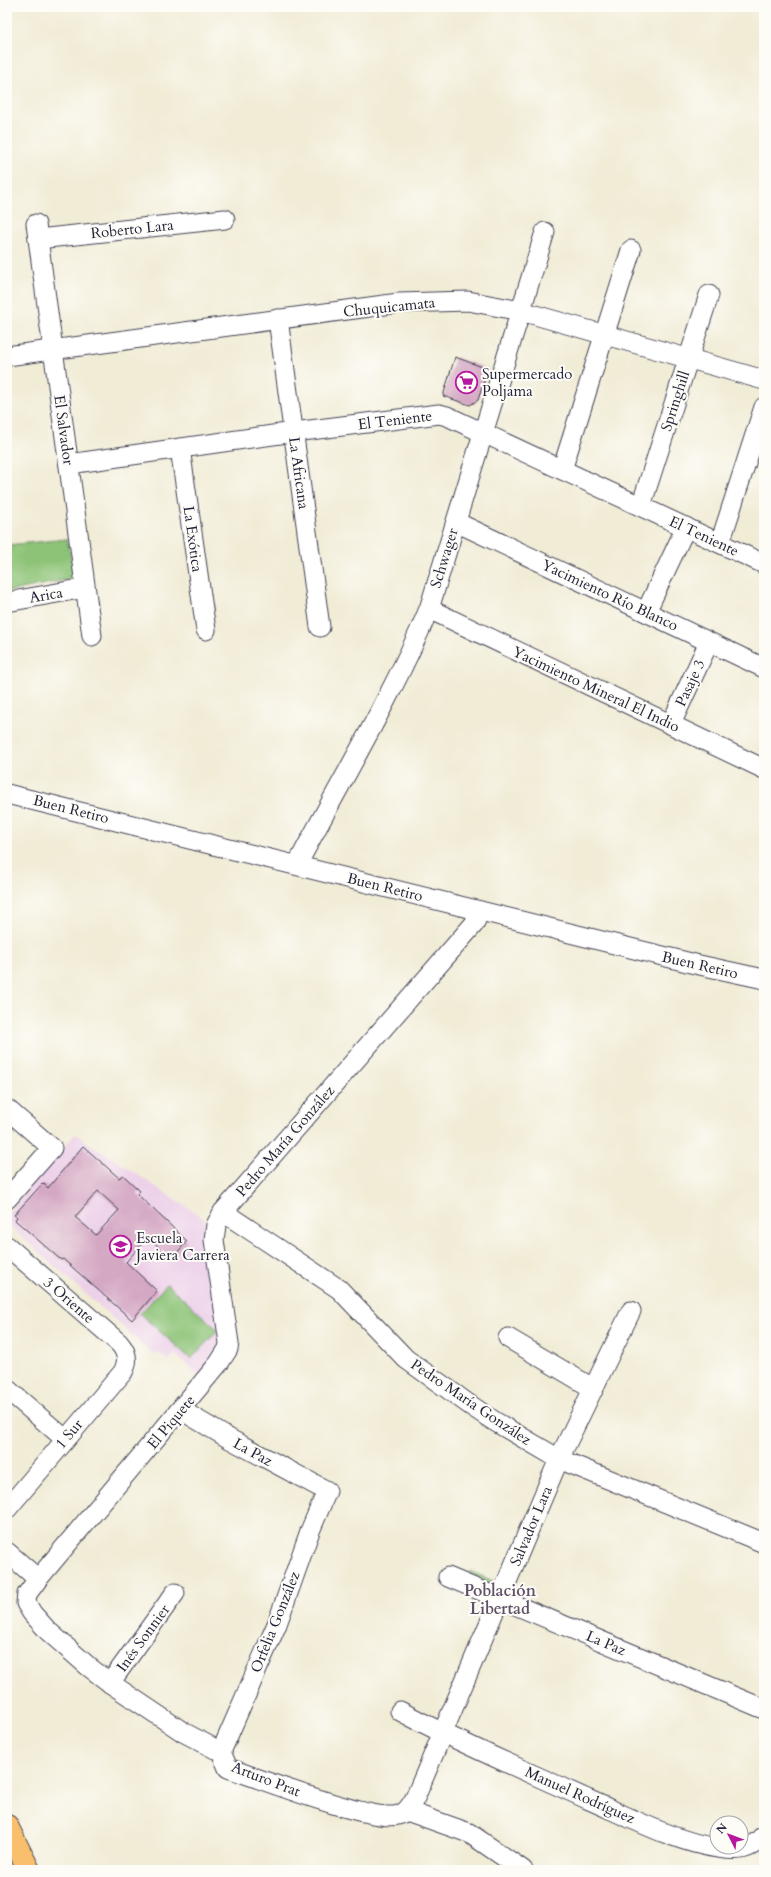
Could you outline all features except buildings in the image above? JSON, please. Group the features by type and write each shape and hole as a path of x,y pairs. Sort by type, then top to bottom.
{"main road":[{"path":"7,1826 29,1870"}],"street":[{"name":"Roberto Lara","path":"37,231 225,218"},
{"name":"El Salvador","path":"37,231 92,636"},
{"name":"Schwager","path":"297,865 396,679 429,610 546,232"},
{"path":"562,470 631,250"},
{"name":"Springhill","path":"640,506 709,295"},
{"name":"Chuquicamata","path":"7,356 399,303 468,301 521,311 764,380"},
{"name":"La Africana","path":"278,319 320,627"},
{"path":"720,543 764,407"},
{"name":"El Teniente","path":"69,464 294,432 439,414 447,416 764,564"},
{"name":"La Exótica","path":"180,448 206,630"},
{"name":"Yacimiento Río Blanco","path":"456,522 764,668"},
{"path":"646,612 686,527"},
{"name":"Arica","path":"7,602 86,588"},
{"name":"Yacimiento Mineral El Indio","path":"429,610 764,769"},
{"name":"Pasaje 3","path":"671,724 709,642"},
{"name":"Buen Retiro","path":"7,794 695,964 764,979"},
{"name":"Pedro María González","path":"480,911 474,924 223,1212 339,1289 357,1305 397,1352 435,1381 494,1421 559,1458 764,1543"},
{"path":"7,1109 52,1148 7,1199"},
{"name":"El Piquete","path":"26,1603 27,1594 38,1579 181,1410 219,1363 228,1349 228,1337 214,1240 216,1225 223,1212"},
{"name":"3 Oriente","path":"7,1246 119,1343 126,1352 127,1358"},
{"name":"Salvador Lara","path":"407,1811 415,1798 559,1458 631,1311"},
{"path":"508,1338 594,1389"},
{"name":"1 Sur","path":"7,1509 123,1372 127,1363 127,1358"},
{"path":"7,1389 65,1439"},
{"name":"La Paz","path":"181,1410 240,1445 327,1491"},
{"name":"Orfelia González","path":"221,1752 277,1624 310,1531 327,1491"},
{"path":"7,1552 38,1579"},
{"name":"La Paz","path":"448,1577 764,1709"},
{"name":"Inés Sonnier","path":"110,1683 175,1593"},
{"name":"Arturo Prat","path":"26,1603 32,1614 48,1631 89,1667 110,1683 183,1732 221,1752 228,1768 339,1805 387,1816 400,1815 407,1811"},
{"name":"Manuel Rodríguez","path":"400,1711 442,1733 641,1823 687,1840 716,1848 748,1848 756,1844 764,1835"},
{"path":"407,1811 469,1833 523,1870"}],"shaded area":[{"name":"Escuela Javiera Carrera","path":"75,1134 205,1219 224,1340 200,1377 175,1354 169,1361 158,1352 154,1355 10,1226 9,1212"}],"green space":[{"path":"67,539 75,578 7,592 7,545"},
{"path":"167,1284 218,1330 191,1359 140,1314"},
{"path":"470,1571 500,1584 495,1595 465,1582"}],"place":[{"name":"Supermercado Poljama","path":"466,383"},
{"name":"Escuela Javiera Carrera","path":"121,1247"}],"district":[{"name":"Población Libertad","path":"500,1599"}]}
